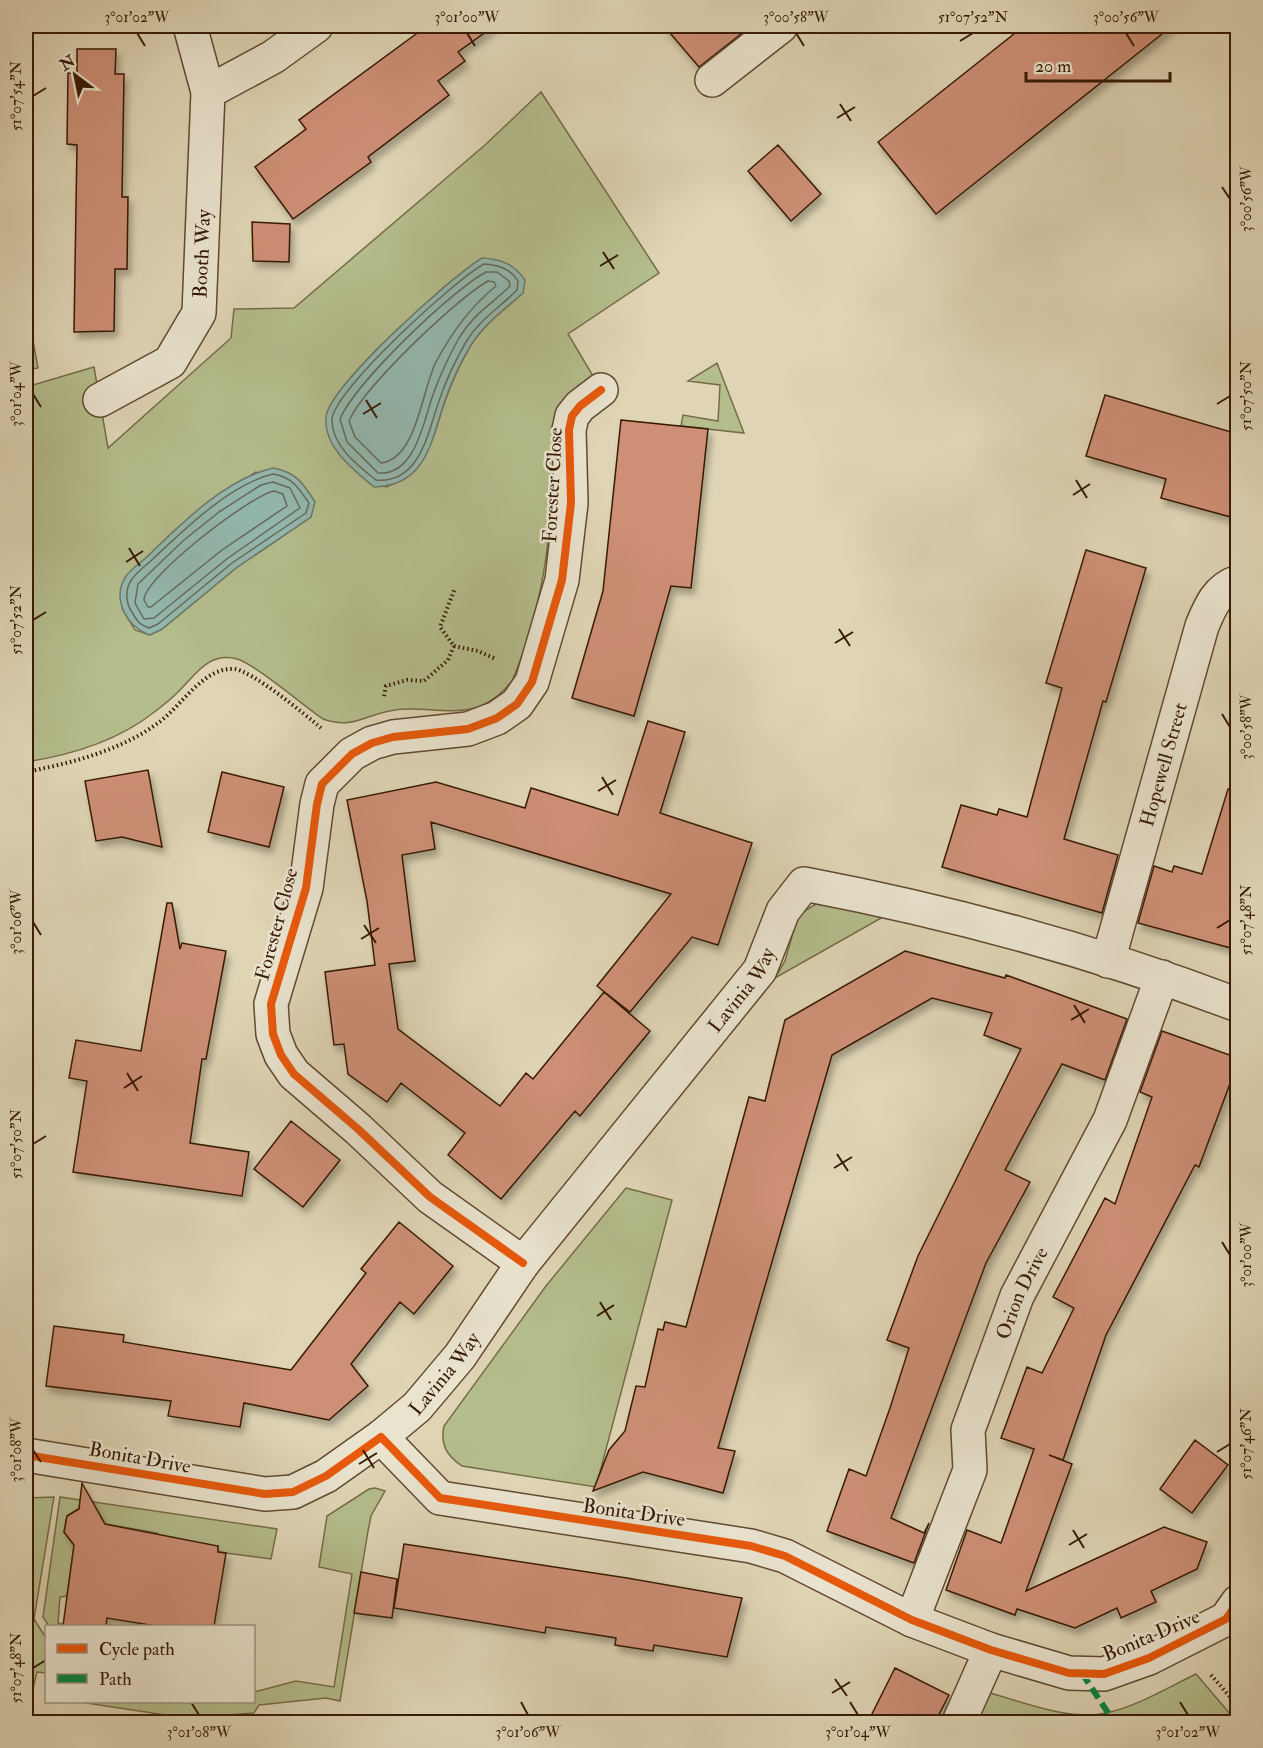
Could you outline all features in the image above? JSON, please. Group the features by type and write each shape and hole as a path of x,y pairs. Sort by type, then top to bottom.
{"street":[{"name":"Booth Way","path":"100,400 170,362 199,313 208,92 190,26"},
{"path":"208,92 273,57 316,26"},
{"path":"712,80 781,26"},
{"name":"Forester Close","path":"523,1263 430,1197 358,1129 294,1074 281,1055 273,1034 271,1004 306,888 322,784 352,754 372,743 393,737 468,729 496,718 517,704 532,682 562,580 571,503 568,430 572,416 580,406 602,390"},
{"name":"Hopewell Street","path":"1108,961 1202,626 1212,602 1227,585 1238,582"},
{"name":"Lavinia Way","path":"381,1437 417,1407 460,1356 523,1263 760,970 783,911 804,884 893,901 1162,977 1238,1005"},
{"name":"Orion Drive","path":"912,1620 970,1470 968,1430 1017,1296 1110,1120 1162,977"},
{"name":"Bonita Drive","path":"26,1455 265,1494 293,1492 326,1476 381,1437 440,1498 751,1546 785,1556 912,1620 991,1650 1069,1673 1104,1674 1149,1658 1226,1619 1238,1602"},
{"path":"959,1722 991,1650"}],"path":[{"path":"393,737 384,701 386,686 407,680 424,681 448,660 454,646 440,627 455,588"},
{"path":"26,772 103,753 158,724 204,681 222,669 238,669 297,706 352,754"}],"green space":[{"path":"541,92 659,273 568,334 593,376 569,397 553,424 550,522 541,587 524,650 512,681 495,697 474,708 454,711 395,710 343,723 323,719 245,662 227,657 210,662 203,667 174,696 124,732 76,751 26,762 26,387 94,367 108,448 231,338 234,309 294,308 485,145","holes":["445,286 523,293 489,323 471,345 459,366 431,442 419,463 411,472 386,487 335,398 376,350","256,472 311,517 236,568 162,629 150,635 135,630 122,608 126,577 175,530 211,501"]},
{"path":"26,303 38,368 26,370"},
{"path":"717,363 744,433 681,426 683,415 718,421 720,385 688,381"},
{"path":"826,903 883,917 775,978 785,961 798,915 816,904"},
{"path":"626,1188 672,1200 596,1487 462,1466 446,1449 443,1439 444,1426 546,1286"},
{"path":"369,1489 385,1491 371,1516 340,1701 326,1698 259,1705 254,1713 185,1718 87,1703 255,1703 255,1692 296,1681 334,1687 352,1574 319,1567 327,1516"},
{"path":"54,1497 34,1619 45,1636 45,1673 37,1672 32,1693 26,1692 26,1498"},
{"path":"60,1497 277,1529 271,1559 218,1552 218,1546 157,1542 158,1533 105,1524 98,1512 79,1508 67,1516 64,1532 74,1545 67,1596 60,1597 58,1623 62,1624 48,1625 43,1617"},
{"path":"1196,1674 1237,1722 974,1722 987,1692 1062,1713 1092,1715 1129,1706"}],"water":[{"path":"482,258 501,261 512,266 525,280 523,293 489,323 471,345 450,388 430,446 416,470 405,479 391,485 374,487 341,457 329,438 326,417 332,402 369,358 420,308"},
{"path":"273,468 288,472 307,489 315,502 311,517 236,568 162,629 150,635 134,626 121,603 122,585 128,573 222,491 239,481"}],"building":[{"path":"427,26 494,26 458,52 465,61 438,81 449,95 368,157 371,162 293,219 255,167 306,129 299,120"},
{"path":"664,26 751,26 699,67"},
{"path":"1024,26 1172,26 936,214 878,142"},
{"path":"77,49 116,49 115,74 124,74 122,197 128,197 127,269 115,269 114,331 74,332 77,145 67,144 68,73 77,74"},
{"path":"778,145 821,194 791,221 748,171"},
{"path":"252,222 290,224 289,262 253,261"},
{"path":"1105,395 1238,434 1238,519 1161,498 1166,479 1086,456"},
{"path":"621,420 708,429 691,588 671,586 634,716 572,698 603,591"},
{"path":"1086,550 1146,568 1106,702 1103,701 1064,839 1118,855 1102,913 942,867 961,805 997,815 999,809 1027,817 1062,688 1046,683"},
{"path":"648,721 685,732 660,813 752,843 718,945 692,937 630,1012 597,986 671,894 431,822 435,849 402,855 415,961 389,964 398,1029 500,1106 526,1073 533,1079 604,992 650,1031 580,1116 575,1111 501,1199 448,1155 465,1133 401,1083 387,1102 348,1074 344,1044 334,1045 325,972 375,965 367,901 347,800 436,782 525,808 531,788 618,815"},
{"path":"148,770 162,847 122,837 96,841 85,781"},
{"path":"222,772 284,787 269,847 208,832"},
{"path":"1228,789 1238,791 1238,950 1138,923 1154,866 1172,872 1174,866 1202,874"},
{"path":"167,903 172,903 180,949 182,943 226,951 206,1059 202,1059 190,1143 249,1152 242,1196 73,1172 87,1081 69,1078 76,1040 141,1051"},
{"path":"905,951 1005,978 1006,975 1127,1019 1105,1080 1062,1064 1005,1170 1030,1182 986,1263 891,1518 924,1533 929,1523 914,1563 827,1531 849,1469 866,1476 890,1408 909,1348 887,1340 918,1256 1021,1049 984,1035 992,1013 932,998 832,1055 718,1448 735,1451 723,1493 643,1472 593,1491 609,1450 625,1431 636,1386 645,1387 658,1329 663,1330 665,1322 686,1327 749,1097 765,1101 785,1020"},
{"path":"1162,1031 1238,1058 1238,1062 1199,1167 1195,1165 1106,1335 1063,1460 1049,1455 1072,1464 1026,1591 1164,1527 1207,1542 1197,1569 1151,1591 1156,1602 1121,1618 1117,1608 1075,1628 1017,1609 1015,1615 946,1590 967,1530 1001,1543 1034,1449 1001,1438 1027,1367 1042,1373 1074,1308 1053,1297 1105,1198 1115,1204 1152,1097 1140,1092"},
{"path":"291,1121 340,1160 303,1207 254,1169"},
{"path":"399,1222 453,1266 414,1314 400,1302 351,1364 368,1386 329,1420 244,1403 240,1427 168,1416 171,1401 46,1386 54,1326 124,1335 123,1342 291,1370 366,1273 361,1269"},
{"path":"1195,1440 1228,1465 1192,1513 1160,1489"},
{"path":"82,1483 105,1524 218,1546 218,1552 226,1553 214,1625 150,1625 107,1618 106,1625 63,1625 74,1545 64,1532 67,1516 79,1509"},
{"path":"404,1544 742,1598 727,1657 654,1645 653,1651 615,1645 616,1638 546,1627 545,1633 394,1608"},
{"path":"361,1572 397,1579 392,1618 354,1613"},
{"path":"895,1668 949,1695 935,1722 868,1722"}],"marked path":[{"path":"1082,1673 1114,1722"}],"cycle path":[{"path":"523,1263 430,1197 358,1129 294,1074 281,1055 273,1034 271,1004 306,888 317,804 322,784 352,754 372,743 393,737 468,729 497,718 517,704 532,682 562,580 571,503 569,430 572,416 580,406 601,390"},
{"path":"26,1455 265,1494 293,1492 326,1476 381,1437 440,1498 751,1546 785,1556 912,1620 991,1650 1069,1673 1104,1674 1149,1658 1226,1619 1238,1602"}]}
